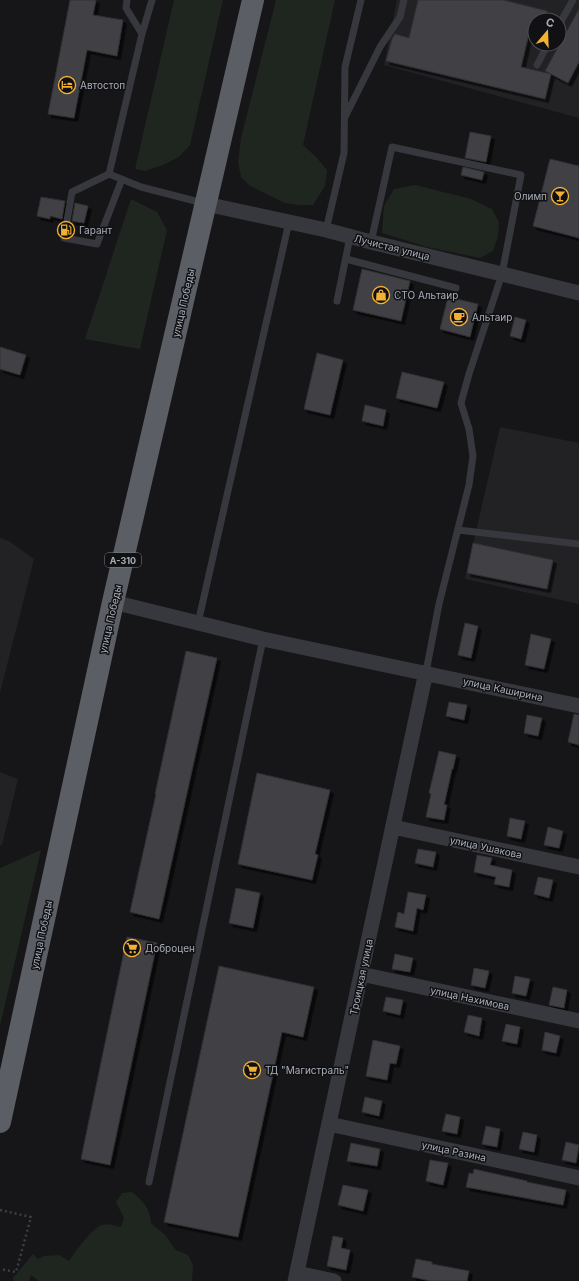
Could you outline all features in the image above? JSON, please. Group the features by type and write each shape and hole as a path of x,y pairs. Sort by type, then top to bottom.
{"highway":[{"name":"улица Победы","path":"0,1122 113,602 253,0"}],"street":[{"name":"Лучистая улица","path":"206,204 326,230 579,293"},
{"name":"улица Каширина","path":"113,602 263,639 426,672 579,706"},
{"name":"Троицкая улица","path":"296,1277 426,672"},
{"name":"улица Ушакова","path":"393,827 579,868"},
{"name":"улица Нахимова","path":"361,974 579,1021"},
{"name":"улица Разина","path":"329,1124 579,1178"},
{"path":"296,1277 334,1281"}],"lane":[{"path":"127,0 126,8 142,34"},
{"path":"109,174 142,34 152,0"},
{"path":"326,230 344,153 344,67 361,0"},
{"path":"344,119 380,47 400,17 404,0"},
{"path":"566,12 573,0"},
{"path":"537,65 544,52"},
{"path":"370,242 392,147 521,175 502,274 461,403 469,429 473,456 469,485 439,604 426,672"},
{"path":"122,179 97,244 64,238 72,192 109,174 122,179 141,187 206,204"},
{"path":"198,623 289,222"},
{"path":"337,301 350,237"},
{"path":"346,258 456,288"},
{"path":"458,530 579,544"},
{"path":"149,1182 263,639"}],"path":[{"path":"0,1210 31,1217 16,1272 0,1269"}],"shaded area":[{"path":"174,0 223,0 190,145 179,157 163,165 145,171 135,169"},
{"path":"276,0 335,0 303,145 327,170 325,186 313,205 285,203 250,186 241,177 238,162 241,138"},
{"path":"397,0 579,0 579,118 384,65"},
{"path":"415,185 471,199 492,209 499,222 498,236 493,251 480,258 427,247 382,233 384,206 394,189"},
{"path":"131,199 157,212 167,230 140,349 85,339"},
{"path":"500,427 579,443 579,604 465,579"},
{"path":"0,538 9,541 34,559 0,693"},
{"path":"0,772 18,779 2,845 0,845"},
{"path":"41,850 0,1026 0,868"},
{"path":"132,1192 145,1205 149,1213 151,1223 165,1235 176,1250 188,1255 193,1265 192,1281 39,1281 31,1275 29,1281 14,1281 13,1278 33,1254 38,1259 44,1256 59,1255 69,1261 84,1241 98,1227 107,1224 121,1227 124,1218 116,1202 122,1193"}],"building":[{"name":"Автостоп","path":"70,0 96,0 93,15 123,20 117,56 87,50 74,118 48,114"},
{"path":"418,0 503,0 547,11 527,12 527,42 521,67 551,74 545,99 386,61 392,39 395,34 409,38"},
{"path":"579,9 579,62 568,83 545,71 555,52 567,52 567,31"},
{"path":"470,132 491,136 486,162 465,158"},
{"name":"Олимп","path":"550,159 579,166 579,238 533,226"},
{"path":"463,167 484,172 482,180 461,175"},
{"path":"41,197 65,201 62,219 50,216 50,219 37,216"},
{"path":"75,203 88,206 84,223 72,221"},
{"name":"СТО Альтаир","path":"362,269 410,281 401,321 353,310"},
{"name":"Альтаир","path":"448,297 478,304 470,337 440,329"},
{"path":"515,317 526,320 521,339 510,336"},
{"path":"0,347 26,355 20,375 0,369"},
{"path":"317,353 343,360 330,415 304,409"},
{"path":"402,372 444,382 437,408 396,398"},
{"path":"365,405 386,410 383,426 362,421"},
{"path":"473,543 553,560 547,589 467,573"},
{"path":"465,623 478,626 471,658 458,655"},
{"path":"531,634 551,639 544,669 525,665"},
{"path":"186,651 217,658 159,919 130,912"},
{"path":"449,702 467,705 464,720 446,716"},
{"path":"574,714 579,715 579,745 568,742"},
{"path":"527,715 542,718 538,736 524,733"},
{"path":"439,751 456,755 444,805 447,805 444,820 426,817 431,794 429,793"},
{"path":"257,773 330,790 315,854 318,855 312,880 238,864"},
{"path":"510,818 525,821 521,839 507,836"},
{"path":"548,827 563,831 559,848 544,845"},
{"path":"418,849 436,852 433,867 415,863"},
{"path":"477,855 492,858 490,865 512,870 509,887 494,884 496,877 474,872"},
{"path":"538,877 553,880 549,898 534,894"},
{"path":"236,888 260,893 253,928 229,923"},
{"path":"408,892 426,895 423,910 417,908 413,931 395,927 398,912 404,914"},
{"path":"127,937 157,943 110,1165 81,1159"},
{"path":"395,954 413,958 410,972 392,969"},
{"path":"219,966 314,987 303,1037 282,1032 238,1237 164,1222"},
{"path":"474,968 489,971 485,988 471,985"},
{"path":"515,976 530,979 526,996 512,993"},
{"path":"553,987 567,990 564,1008 549,1005"},
{"path":"386,997 403,1000 400,1015 383,1011"},
{"path":"468,1015 482,1018 479,1036 464,1032"},
{"path":"506,1024 520,1027 517,1044 502,1041"},
{"path":"545,1032 560,1036 556,1053 542,1050"},
{"path":"373,1040 400,1046 396,1064 390,1063 387,1080 366,1076"},
{"path":"365,1097 382,1101 379,1116 362,1112"},
{"path":"446,1114 460,1117 457,1134 442,1131"},
{"path":"486,1126 500,1129 497,1147 482,1144"},
{"path":"523,1132 537,1135 534,1152 519,1149"},
{"path":"566,1142 579,1145 576,1163 562,1160"},
{"path":"351,1143 380,1149 377,1166 347,1161"},
{"path":"430,1160 448,1163 443,1185 426,1181"},
{"path":"474,1169 566,1190 563,1205 466,1187 469,1173 473,1174"},
{"path":"343,1185 368,1190 363,1211 338,1205"},
{"path":"333,1236 343,1238 341,1248 350,1250 346,1270 327,1266"},
{"path":"416,1259 432,1262 432,1264 469,1271 467,1281 431,1281 412,1277"}],"place":[{"name":"Автостоп","path":"67,85"},
{"name":"Олимп","path":"560,196"},
{"name":"Гарант","path":"66,230"},
{"name":"СТО Альтаир","path":"381,295"},
{"name":"Альтаир","path":"459,317"},
{"name":"Доброцен","path":"132,948"},
{"name":"ТД \"Магистраль\"","path":"252,1070"}]}
